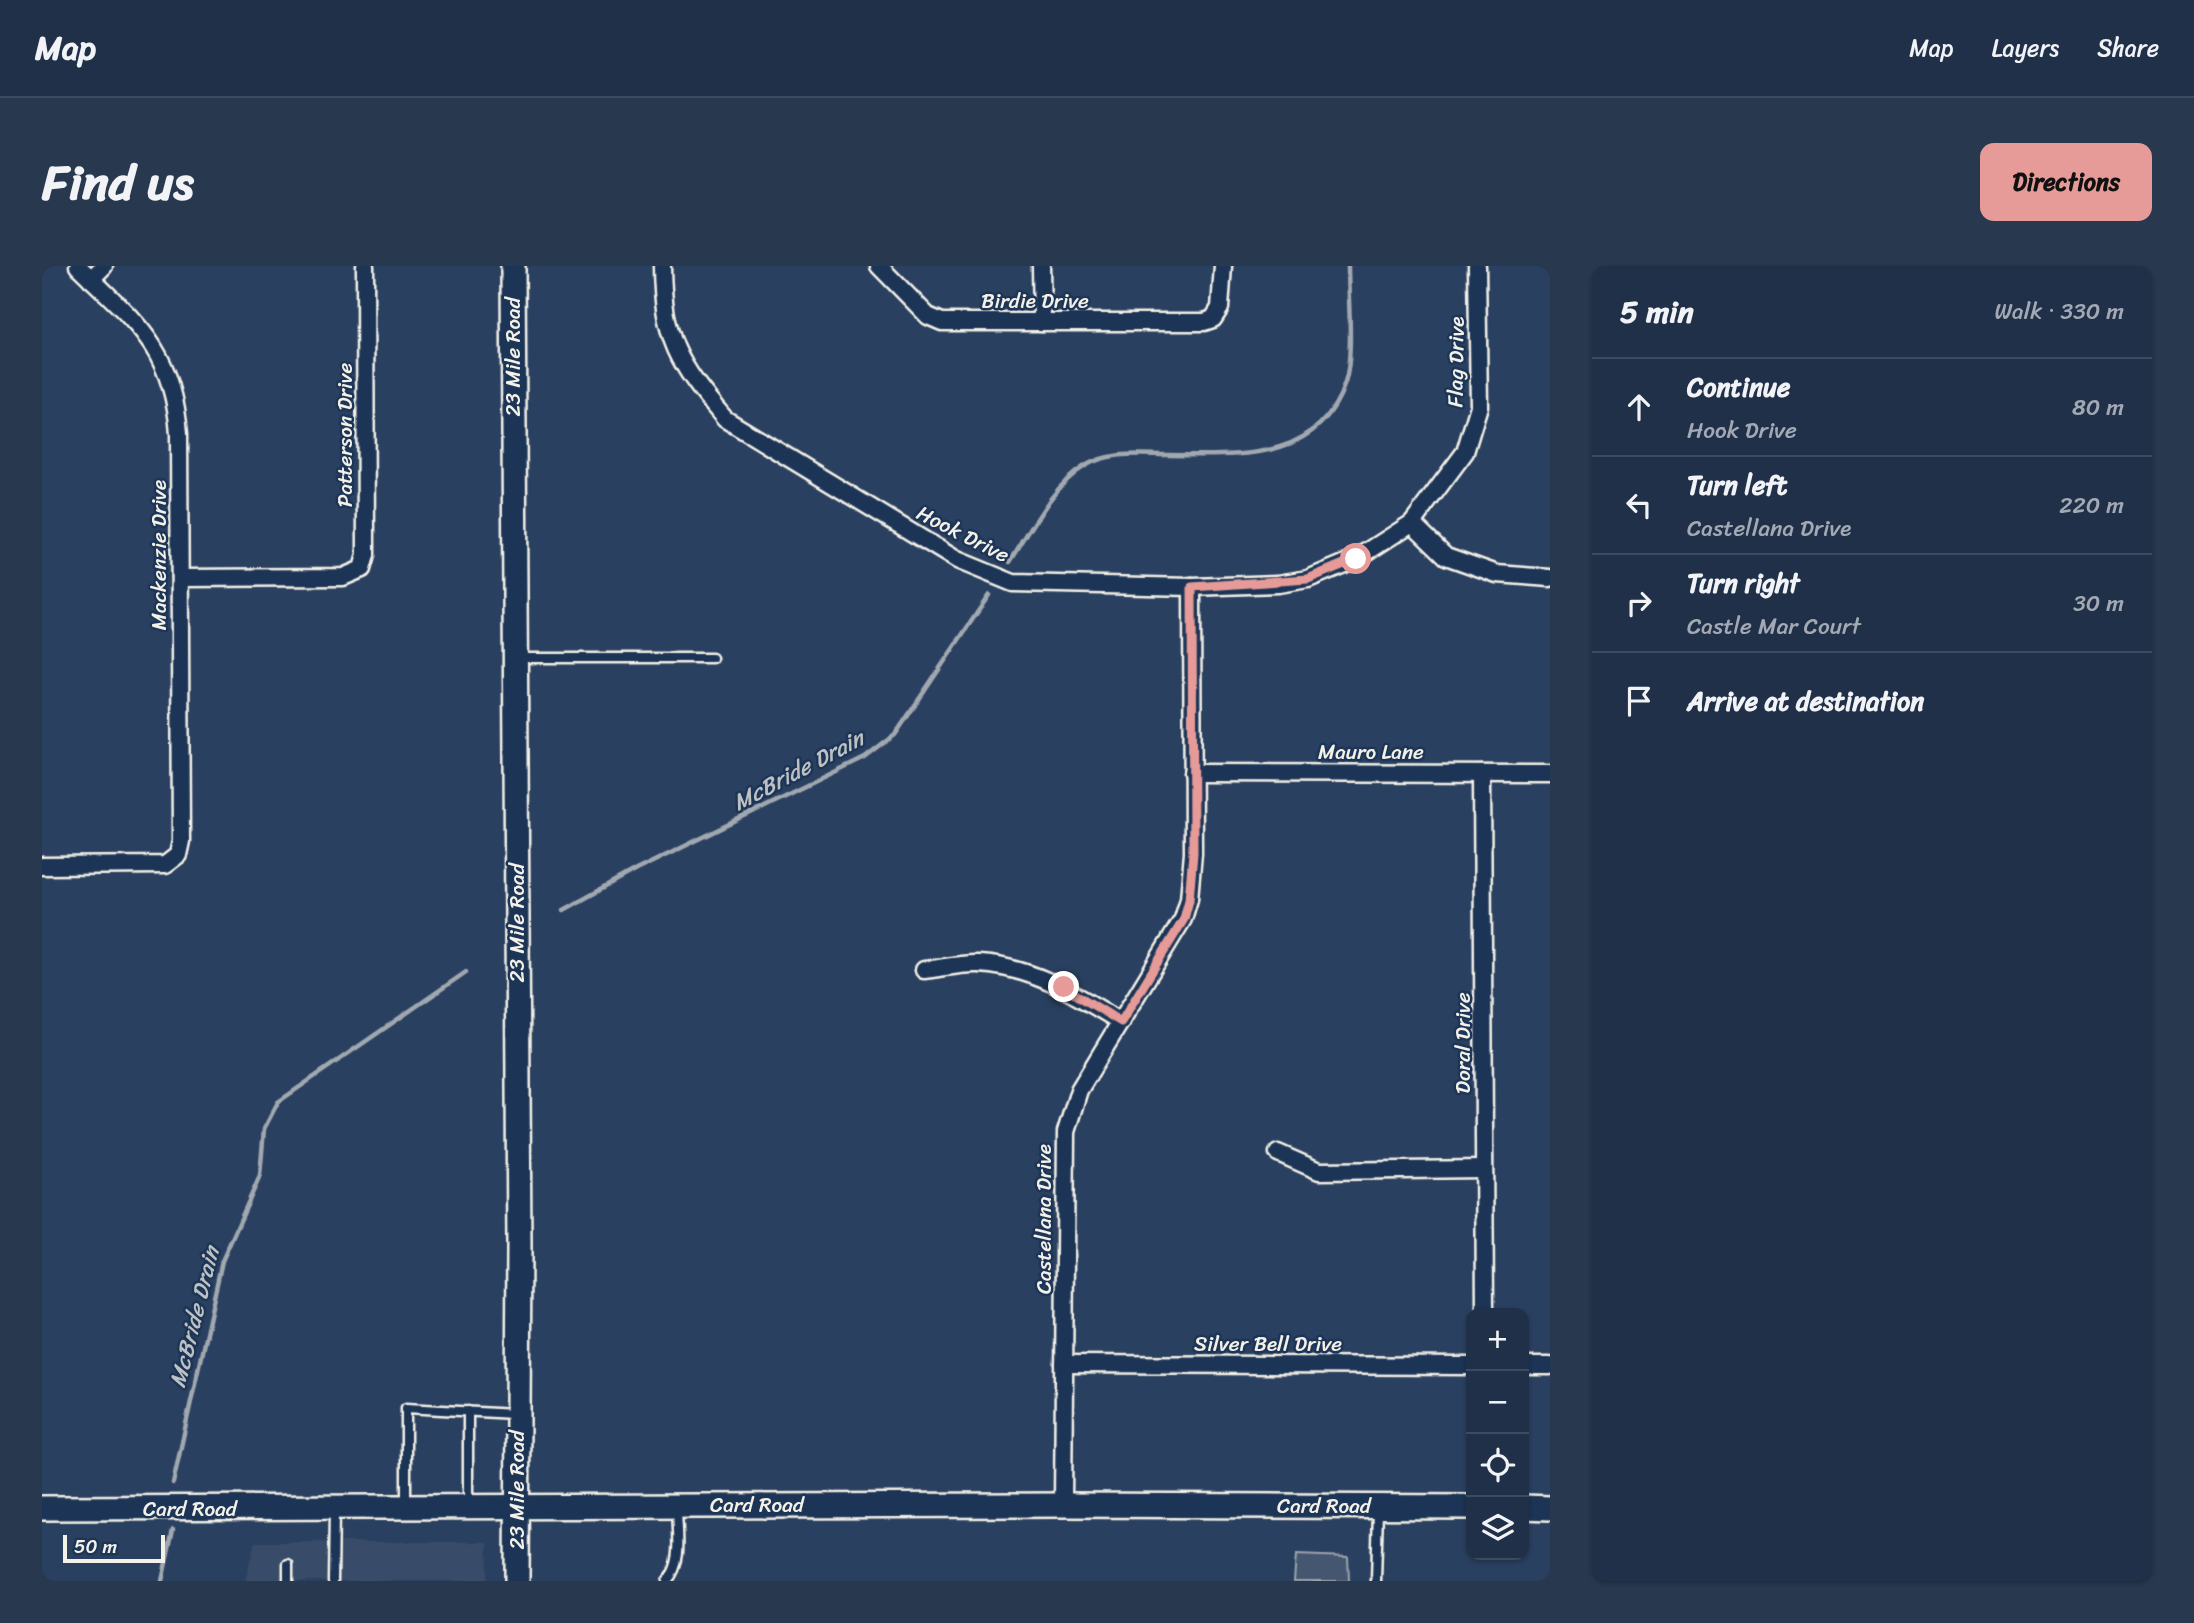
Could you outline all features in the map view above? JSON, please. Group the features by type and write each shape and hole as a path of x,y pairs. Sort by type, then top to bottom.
{"street":[{"name":"Mackenzie Drive","path":"42,866 157,866 175,859 181,841 179,434 170,378 145,333 78,266"},
{"path":"91,279 104,266"},
{"name":"Patterson Drive","path":"180,578 330,576 357,573 366,555 365,266"},
{"name":"23 Mile Road","path":"513,266 517,1581"},
{"name":"Hook Drive","path":"663,266 663,309 672,346 696,385 724,419 957,560 1013,583 1192,587 1308,579 1356,559 1412,523"},
{"name":"Birdie Drive","path":"879,266 928,316 942,322 1213,319 1220,308 1223,266"},
{"path":"1041,266 1042,322"},
{"name":"Flag Drive","path":"1412,523 1465,452 1479,406 1477,266"},
{"path":"1412,523 1446,556 1497,574 1550,578"},
{"name":"Castellana Drive","path":"1063,1505 1066,1132 1079,1090 1184,919 1189,900 1193,853 1192,587"},
{"name":"Mauro Lane","path":"1192,773 1550,774"},
{"name":"Doral Drive","path":"1482,774 1485,1308"},
{"path":"924,970 979,964 1035,976 1064,987 1121,1022"},
{"path":"1278,1153 1320,1171 1484,1170"},
{"name":"Silver Bell Drive","path":"1064,1364 1466,1366"},
{"path":"1529,1366 1550,1366"},
{"name":"Card Road","path":"42,1508 517,1505 1466,1507"},
{"path":"1529,1507 1550,1508"}],"lane":[{"path":"515,658 712,658"},
{"path":"406,1507 406,1408 517,1414"},
{"path":"468,1411 468,1506"},
{"path":"667,1581 675,1572 677,1558 677,1505"},
{"path":"1376,1581 1378,1507"},
{"path":"333,1581 334,1508"},
{"path":"288,1564 288,1581"}],"shaded area":[{"path":"255,1542 488,1542 487,1581 245,1581"},
{"path":"1296,1555 1348,1557 1349,1581 1294,1581"}],"waterway":[{"name":"McBride Drain","path":"1010,562 1052,497 1073,475 1094,461 1125,455 1246,454 1295,441 1315,428 1332,409 1348,371 1348,266"},
{"name":"McBride Drain","path":"564,910 636,870 865,758 895,735 989,595"},
{"name":"McBride Drain","path":"173,1483 222,1261 260,1176 264,1129 278,1102 466,972"},
{"name":"McBride Drain","path":"162,1581 173,1530"}],"route":[{"path":"1064,987 1121,1022 1184,919 1189,900 1193,853 1192,587 1278,584 1308,579 1356,559"}]}
